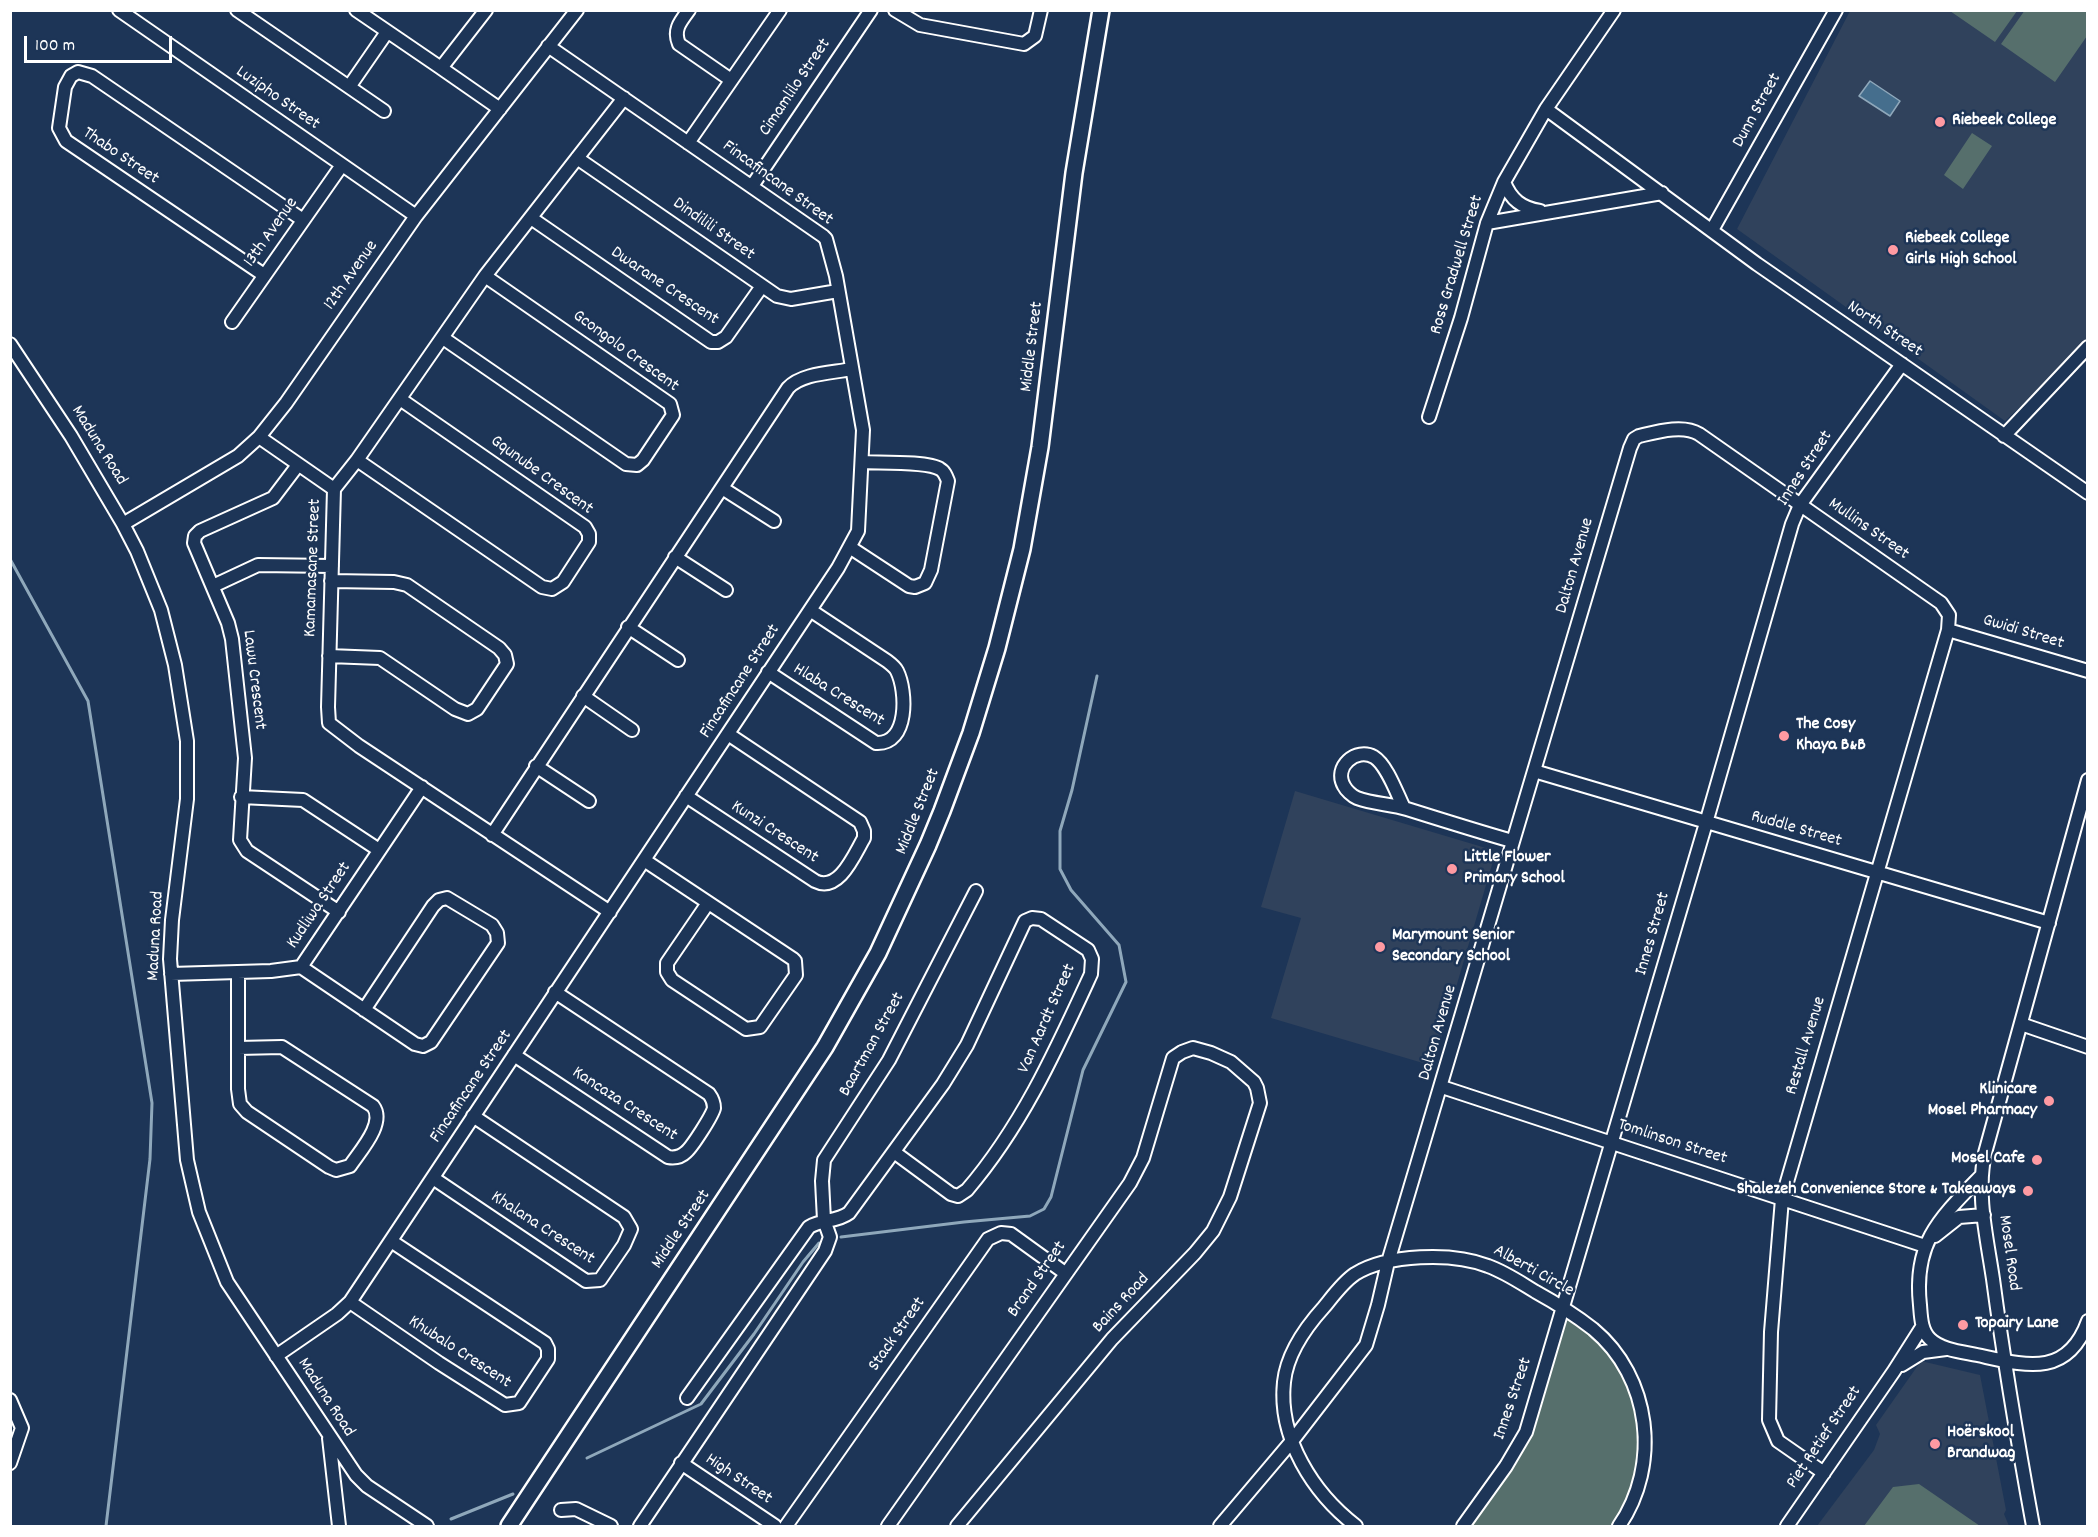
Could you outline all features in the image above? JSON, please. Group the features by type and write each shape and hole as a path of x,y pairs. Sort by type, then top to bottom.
{"main road":[{"name":"Middle Street","path":"509,1527 825,1047 878,953 942,810 971,733 997,648 1022,549 1040,447 1074,173 1101,10"}],"street":[{"name":"Luzipho Street","path":"119,10 416,216"},
{"path":"237,10 384,111"},
{"path":"356,10 500,110"},
{"path":"441,68 486,10"},
{"name":"12th Avenue","path":"123,524 238,456 260,437 416,216 577,10"},
{"path":"688,10 677,28 676,37 679,44 731,80"},
{"path":"688,143 780,10"},
{"name":"Cimamlilo Street","path":"752,186 871,10"},
{"path":"895,10 920,25 1024,44 1035,36 1041,10"},
{"name":"Ross Gradwell Street","path":"1429,417 1461,318 1486,223 1504,182 1546,109 1614,10"},
{"name":"Dunn Street","path":"1712,230 1836,10"},
{"path":"349,87 387,32"},
{"name":"Fincafincane Street","path":"276,1356 350,1302 851,548 859,525 863,430 838,291 828,246 823,236 548,46"},
{"name":"Thabo Street","path":"264,275 66,141 59,128 65,87 69,78 78,72 92,76 303,220"},
{"name":"Kamamasane Street","path":"610,912 359,746 329,723 327,714 334,489 357,460 485,276 624,98"},
{"name":"North Street","path":"1546,109 1783,282 2088,493"},
{"name":"Dindilili Street","path":"577,158 777,296 788,299 838,291"},
{"name":"13th Avenue","path":"232,322 342,165"},
{"path":"1504,182 1518,204 1544,212"},
{"path":"1486,223 1662,193"},
{"name":"Dwarane Crescent","path":"531,218 711,342 718,342 726,338 762,286"},
{"name":"Gcongolo Crescent","path":"443,338 627,464 637,465 643,460 673,415 670,404 485,276"},
{"name":"Maduna Road","path":"10,344 64,426 137,551 161,610 177,673 187,741 187,799 172,920 171,974 187,1160 199,1212 227,1282 356,1475 367,1486 427,1527"},
{"path":"2004,436 2088,347"},
{"name":"Innes Street","path":"1463,1527 1506,1466 1526,1432 1792,524 1800,505 1902,364"},
{"path":"492,835 628,627 793,383 852,369"},
{"name":"Gqunube Crescent","path":"357,460 542,587 552,589 563,582 589,542 585,527 400,399"},
{"name":"Mullins Street","path":"1635,439 1676,430 1693,430 1941,603 1949,615"},
{"path":"260,437 334,489"},
{"name":"Dalton Avenue","path":"1220,1527 1292,1441 1367,1342 1388,1262 1442,1087 1512,841 1628,453 1635,439"},
{"path":"851,548 906,585 915,587 925,583 931,570 948,481 942,471 936,467 862,462"},
{"name":"Lawu Crescent","path":"298,465 275,496 197,534 194,538 195,546 213,586 232,639 245,758 240,840 244,849 339,912"},
{"path":"722,488 774,521"},
{"path":"675,557 726,590"},
{"path":"213,586 258,565 332,566"},
{"path":"329,656 380,658 468,714 477,709 507,664 505,655 499,648 407,585 394,582 331,581"},
{"name":"Hlaba Crescent","path":"768,672 876,743 887,742 894,737 902,723 904,711 897,670 887,660 810,610"},
{"name":"Restall Avenue","path":"1824,1473 1778,1441 1769,1420 1771,1332 1782,1198 1948,630 1949,615"},
{"path":"628,627 678,660"},
{"name":"Gwidi Street","path":"1948,630 2088,671"},
{"path":"583,696 632,730"},
{"name":"Kunzi Crescent","path":"686,796 815,881 835,882 841,875 864,838 860,822 729,734"},
{"path":"1404,808 1386,772 1374,757 1362,754 1349,759 1341,775 1344,786 1352,795 1404,808 1512,841"},
{"path":"536,766 589,801"},
{"name":"Ruddle Street","path":"1534,771 2049,922"},
{"name":"Mosel Road","path":"2033,1527 2004,1362 1984,1215 1981,1176 1985,1153 2088,780"},
{"name":"Kudliwa Street","path":"171,974 284,970 301,967 422,787"},
{"path":"241,797 303,800 379,850"},
{"path":"644,860 793,959 796,963 796,975 760,1027 746,1029 672,980 668,974 667,963 708,903"},
{"name":"Baartman Street","path":"640,1527 824,1254 830,1237 824,1220 822,1181 824,1160 889,1060 976,891"},
{"path":"301,967 364,1010 415,1044 421,1046 428,1044 498,943 496,930 492,925 447,898 439,900 364,1010"},
{"name":"Van Aardt Street","path":"824,1220 842,1218 849,1214 943,1084 967,1046 1025,921 1032,918 1041,919 1088,950 1092,959 1091,974 1043,1076 1031,1099 967,1190 958,1196 951,1194 894,1152"},
{"path":"238,972 238,1048 238,1098 243,1108 329,1167 336,1170 350,1166 377,1125 378,1113 373,1106 282,1047 238,1048"},
{"name":"Kancaza Crescent","path":"514,1055 668,1156 675,1157 685,1153 693,1143 713,1110 709,1094 555,992"},
{"path":"2021,1024 2088,1047"},
{"name":"Bains Road","path":"957,1527 1113,1339 1196,1253 1213,1231 1230,1197 1260,1103 1260,1095 1254,1082 1231,1062 1193,1048"},
{"name":"Brand Street","path":"888,1527 1138,1169 1173,1058 1193,1048"},
{"name":"Tomlinson Street","path":"1442,1087 1782,1198 1927,1242"},
{"name":"Khalana Crescent","path":"432,1178 586,1281 597,1281 602,1277 624,1245 631,1229 624,1217 473,1116"},
{"path":"1923,1327 1919,1269 1927,1242 1932,1231 1981,1176"},
{"path":"1927,1242 1959,1217 1984,1215"},
{"path":"687,1398 808,1227 824,1220"},
{"name":"Stack Street","path":"786,1527 988,1239 1002,1233 1011,1234 1065,1273"},
{"name":"Khubalo Crescent","path":"350,1302 505,1405 519,1403 548,1359 548,1349 544,1343 391,1241"},
{"name":"Alberti Circle","path":"1356,1527 1340,1514 1318,1488 1292,1441 1287,1425 1283,1391 1285,1371 1298,1341 1320,1311 1354,1275 1369,1267 1388,1262 1438,1257 1487,1265 1562,1307 1594,1330 1631,1377 1640,1400 1645,1424 1644,1461 1624,1525"},
{"name":"Piet Retief Street","path":"1923,1327 1928,1338 1950,1349 2026,1365 2061,1358 2079,1342 2088,1322"},
{"name":"Piet Retief Street","path":"1787,1527 1923,1327"},
{"name":"Piet Retief Street","path":"1894,1371 1923,1352 1950,1349"},
{"path":"10,1400 22,1428 10,1462"},
{"path":"329,1437 339,1527"},
{"name":"High Street","path":"681,1463 775,1527"},
{"path":"561,1510 576,1509 611,1527"}],"shaded area":[{"name":"Riebeek College","path":"1850,11 2087,11 2087,344 2005,421 1737,229"},
{"path":"1870,81 1900,101 1890,116 1859,96"},
{"name":"Marymount Senior Secondary School","path":"1295,791 1496,851 1433,1066 1271,1018 1301,918 1261,907"},
{"name":"Hoërskool Brandwag","path":"1921,1361 1980,1375 2006,1510 2004,1514 2009,1526 1817,1526 1874,1450 1880,1434 1876,1425"}],"green space":[{"path":"2025,10 2087,11 2087,36 2055,82 2001,44"},
{"path":"1950,11 2017,11 1995,42"},
{"path":"1972,133 1992,146 1963,189 1944,175"},
{"path":"1564,1309 1598,1338 1630,1378 1644,1462 1620,1526 1465,1526 1522,1448"},
{"path":"1919,1484 1980,1526 1864,1526 1893,1487"}],"waterway":[{"path":"10,559 88,701 152,1103 150,1159 106,1526"},
{"path":"841,1237 1030,1216 1044,1209 1051,1197 1083,1070 1126,982 1119,945 1071,890 1060,869 1060,831 1072,790 1097,676"},
{"path":"587,1458 701,1404 819,1243"},
{"path":"451,1519 513,1494"}],"place":[{"name":"Riebeek College","path":"1940,122"},
{"name":"Riebeek College Girls High School","path":"1893,250"},
{"name":"The Cosy Khaya B&B","path":"1784,736"},
{"name":"Little Flower Primary School","path":"1452,869"},
{"name":"Marymount Senior Secondary School","path":"1380,947"},
{"name":"Klinicare Mosel Pharmacy","path":"2049,1101"},
{"name":"Mosel Cafe","path":"2037,1160"},
{"name":"Shalezeh Convenience Store & Takeaways","path":"2028,1191"},
{"name":"Topairy Lane","path":"1963,1325"},
{"name":"Hoërskool Brandwag","path":"1935,1444"}]}
